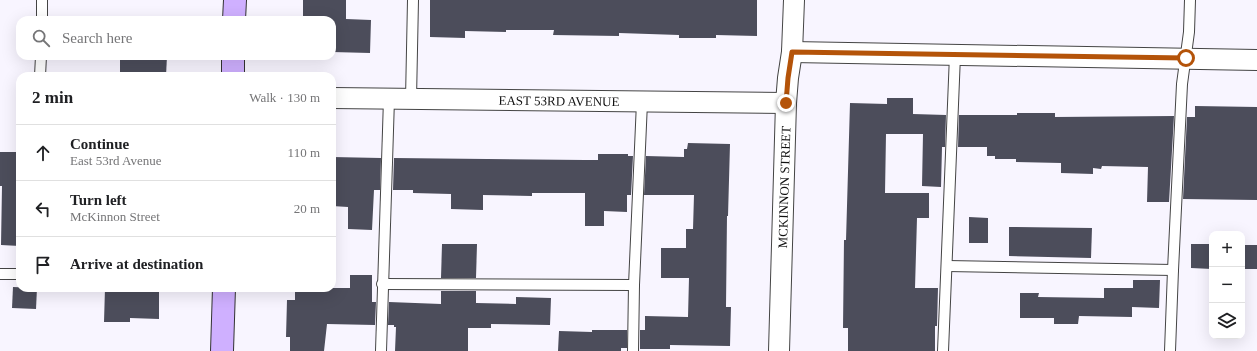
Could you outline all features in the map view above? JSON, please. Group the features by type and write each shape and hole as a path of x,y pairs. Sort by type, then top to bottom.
{"street":[{"path":"234,16 235,0"},
{"name":"MCKINNON STREET","path":"778,351 786,103 792,52 794,0"},
{"path":"792,52 1257,60"},
{"path":"233,60 233,72"},
{"name":"EAST 53RD AVENUE","path":"336,98 786,103"},
{"path":"222,351 224,292"}],"lane":[{"path":"42,0 42,16"},
{"path":"411,98 413,0"},
{"path":"1170,351 1182,84 1189,32 1190,0"},
{"path":"943,351 955,55"},
{"path":"40,72 41,60"},
{"path":"381,351 389,99"},
{"path":"633,351 634,285 642,102"},
{"path":"947,266 1173,270"},
{"path":"0,274 16,274"},
{"path":"382,284 634,285"}],"building":[{"path":"303,0 346,0 346,19 371,20 370,53 336,52 336,16 303,16"},
{"path":"430,0 757,0 757,36 716,35 716,38 679,38 679,35 619,33 619,36 553,35 554,30 506,30 506,32 465,31 465,38 430,37"},
{"path":"120,60 167,60 166,72 120,72"},
{"path":"887,98 913,98 913,114 946,115 945,147 942,147 941,187 922,186 923,134 886,134 885,193 929,193 929,218 917,218 915,288 938,288 935,351 848,351 848,328 843,328 844,240 846,240 850,103 887,104"},
{"path":"1195,106 1257,107 1257,200 1183,199 1187,117 1195,117"},
{"path":"1017,113 1055,113 1055,117 1174,116 1169,202 1147,202 1148,167 1102,166 1101,169 1093,168 1093,174 1061,173 1061,163 1016,162 1016,159 995,159 995,156 987,156 987,147 958,147 959,115 1017,115"},
{"path":"688,143 730,144 727,216 726,307 731,307 730,346 670,345 670,349 640,349 640,330 645,330 645,316 688,317 689,278 661,278 661,248 686,248 686,229 693,229 694,195 644,195 646,156 684,157 684,149 687,149"},
{"path":"0,152 16,152 16,246 1,245 2,186 0,186"},
{"path":"598,154 628,154 628,156 633,156 631,195 627,195 627,212 604,211 604,226 585,226 585,193 532,193 532,196 483,195 483,210 451,209 451,194 413,193 413,190 393,190 394,158 598,160"},
{"path":"336,157 381,158 380,190 374,190 372,230 348,229 348,207 336,206"},
{"path":"969,217 988,218 988,243 969,243"},
{"path":"1009,227 1092,228 1091,258 1009,256"},
{"path":"442,244 477,244 476,278 441,278"},
{"path":"1191,244 1209,244 1209,269 1191,268"},
{"path":"1245,245 1257,245 1257,269 1245,269"},
{"path":"350,275 372,275 372,302 376,302 375,325 327,324 324,351 290,351 290,337 286,337 287,300 295,300 295,292 336,292 336,288 350,288"},
{"path":"1133,280 1160,280 1159,308 1132,307 1132,317 1079,316 1078,324 1054,324 1054,318 1020,318 1020,293 1039,293 1038,297 1104,298 1104,288 1133,288"},
{"path":"13,287 16,287 16,292 37,292 36,309 12,308"},
{"path":"441,291 476,291 476,303 516,304 516,297 551,298 550,325 491,324 491,328 468,328 468,351 395,351 396,327 394,327 394,325 388,325 389,302 441,304"},
{"path":"105,292 159,292 159,319 130,318 130,322 104,322"},
{"path":"592,330 627,330 627,348 621,348 621,351 558,351 559,331 592,332"}],"route":[{"path":"786,103 792,52 1186,58"}]}
